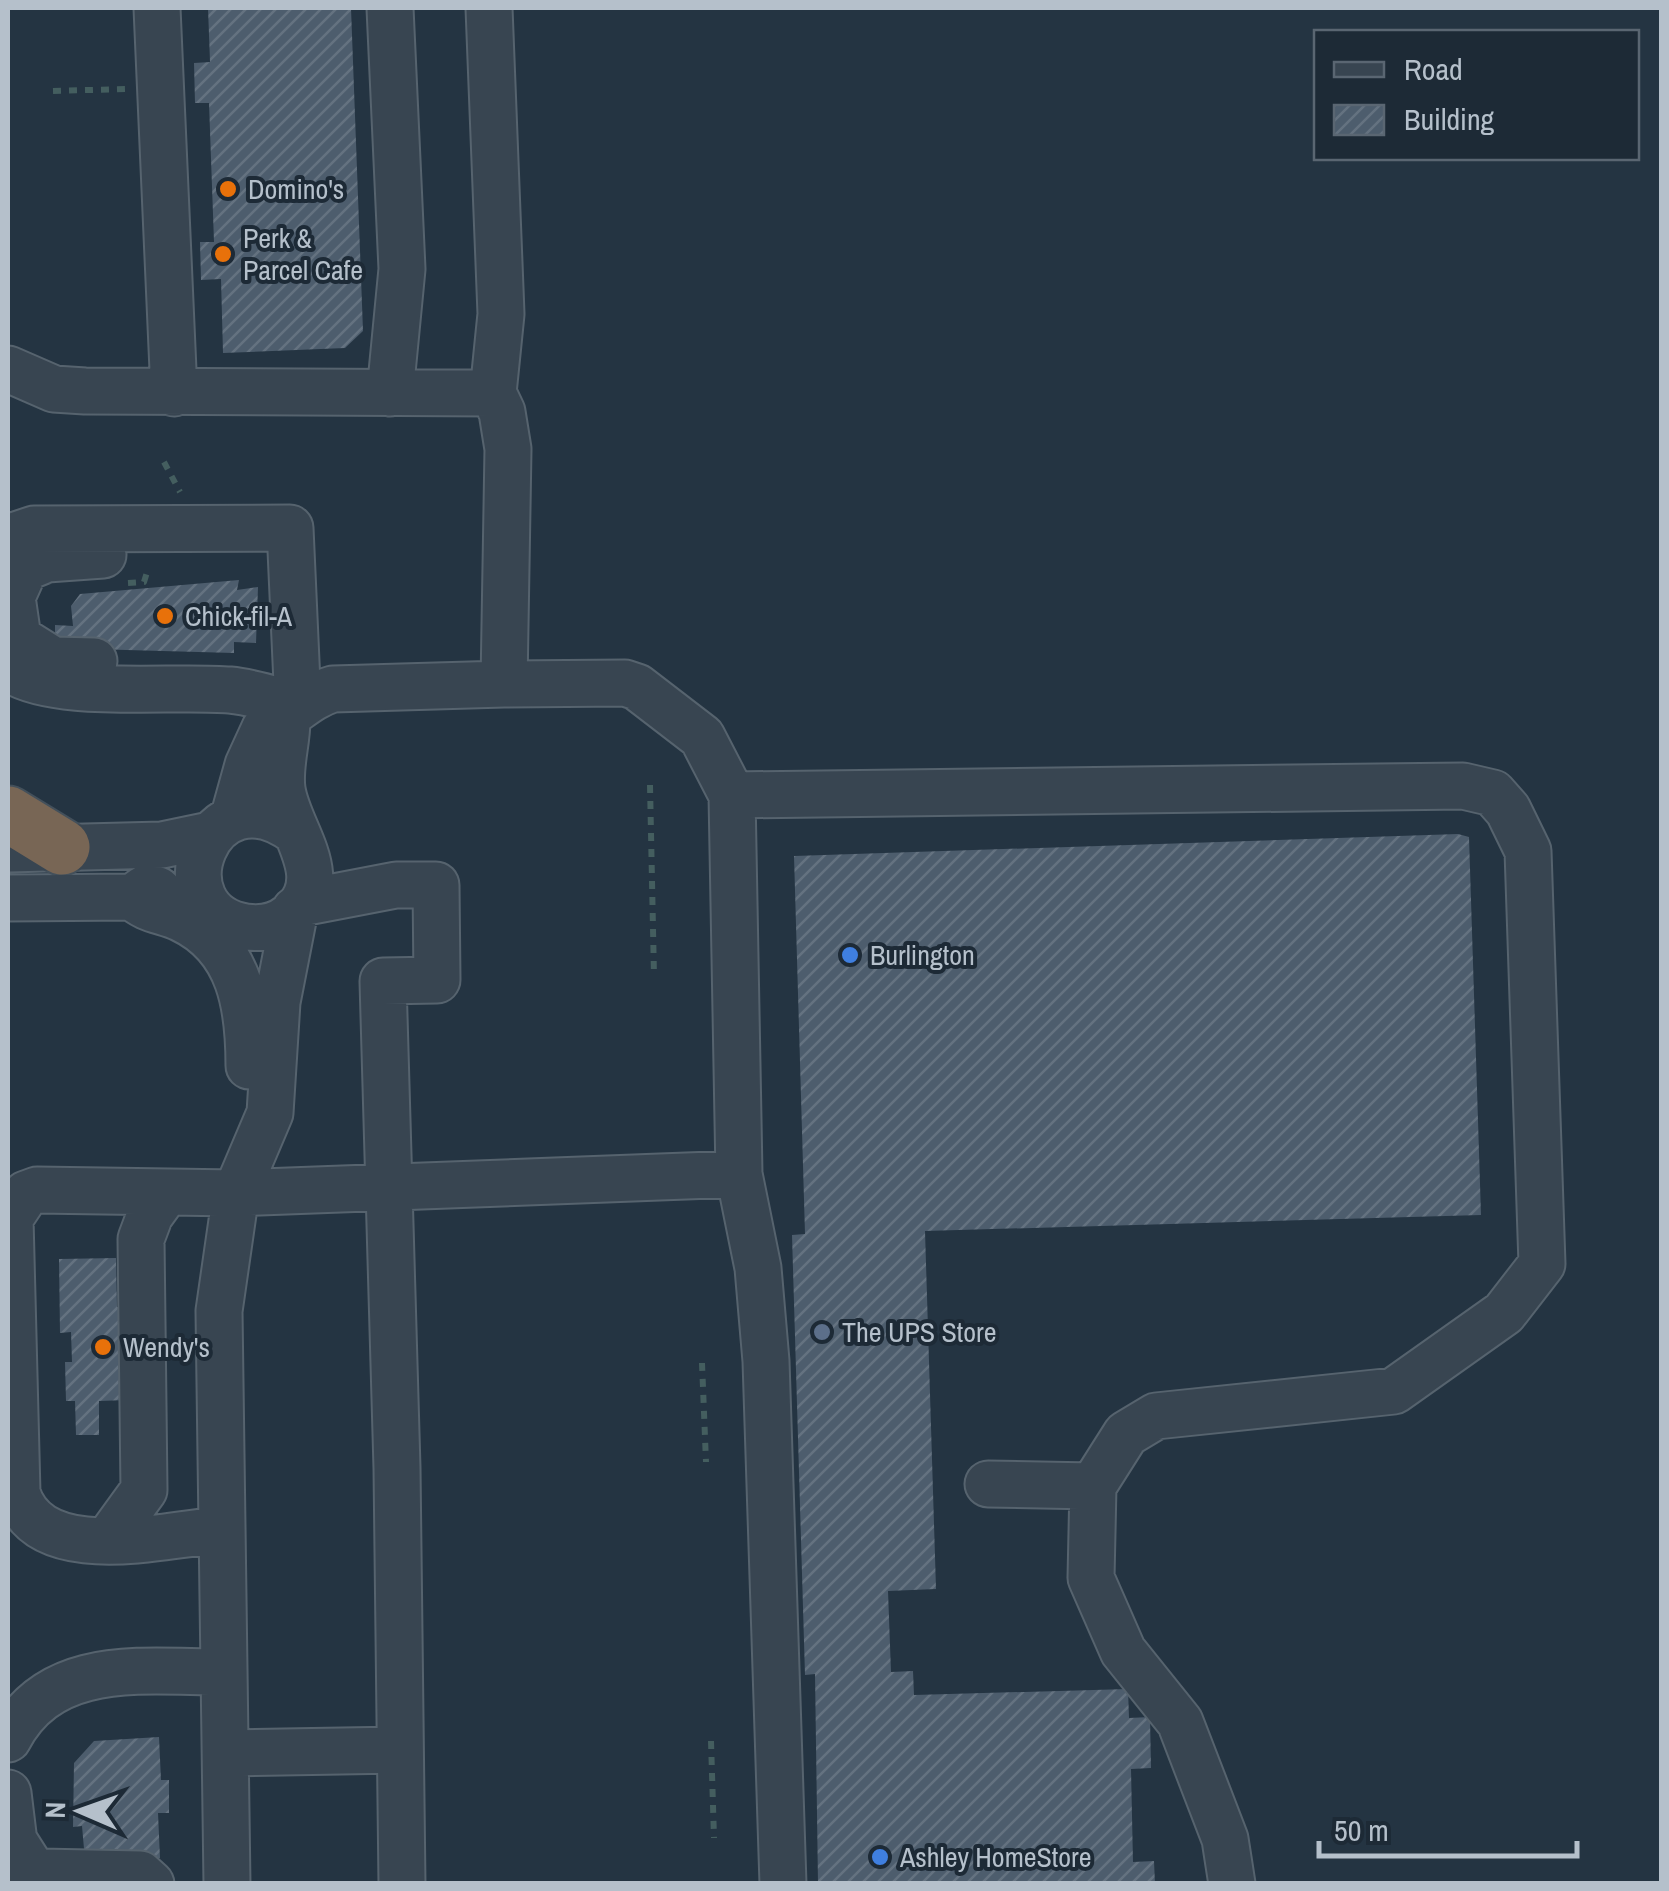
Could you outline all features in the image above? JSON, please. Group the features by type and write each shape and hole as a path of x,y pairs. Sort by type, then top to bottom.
{"highway":[{"path":"8,814 62,848"}],"lane":[{"path":"158,8 174,393"},
{"path":"390,8 402,269 390,393"},
{"path":"489,8 501,314 493,394 502,412 508,449 504,684"},
{"path":"8,370 54,389 493,394"},
{"path":"8,544 16,535 34,529 290,528 281,770 311,867 279,987 270,1114 239,1186"},
{"path":"227,1884 219,1311 239,1186 249,1037 239,981 197,870 221,827 257,740 284,698 277,565 259,553 47,559 25,568 12,597 18,638 53,660 191,660 224,669 284,698"},
{"path":"8,668 23,680 55,685 284,698 333,689 625,683 636,687 702,737 732,795 739,1174 758,1268 766,1362 783,1884"},
{"path":"732,795 1301,784 1463,786 1493,793 1508,810 1528,852 1541,1124 1542,1264 1528,1287 1504,1313 1394,1391 1156,1416 1126,1434 1093,1486 1090,1578 1124,1651 1180,1722 1225,1839 1232,1884"},
{"path":"8,848 162,844 262,815 396,884"},
{"path":"8,898 133,897 144,890 213,908 255,928 273,925 298,906 396,884 436,885 437,980 383,981 402,1884"},
{"path":"133,897 140,905 196,926 226,955 239,981"},
{"path":"220,1530 107,1541 48,1532 23,1513 18,1493 10,1218 26,1194 37,1190 166,1193 239,1186 739,1174"},
{"path":"107,1541 144,1490 141,1239 150,1216 166,1193"},
{"path":"988,1484 1093,1486"},
{"path":"8,1740 20,1715 39,1697 67,1681 159,1672 224,1672"},
{"path":"226,1753 400,1750"},
{"path":"8,1793 19,1864 40,1872 140,1874 150,1884"}],"path":[{"path":"53,91 161,88"},
{"path":"164,462 181,494"},
{"path":"650,785 654,976"},
{"path":"702,1363 706,1462"},
{"path":"711,1742 714,1838"}],"building":[{"path":"208,8 351,8 363,331 345,348 223,353 221,279 201,280 200,242 214,242 209,103 195,103 194,63 210,62"},
{"name":"Chick-fil-A","path":"239,580 237,590 258,587 256,643 234,642 234,653 55,648 55,625 73,626 71,606 80,594"},
{"path":"1458,834 1469,837 1481,1215 925,1231 936,1589 888,1591 891,1672 913,1671 914,1695 1128,1689 1129,1718 1150,1717 1151,1768 1131,1769 1133,1862 1154,1861 1155,1884 818,1884 815,1674 805,1675 792,1235 805,1234 794,856"},
{"name":"Wendy's","path":"116,1258 117,1307 127,1307 128,1400 99,1401 99,1435 76,1435 75,1401 66,1401 65,1362 72,1362 71,1332 60,1333 59,1259"},
{"path":"159,1737 161,1780 169,1780 169,1813 158,1813 160,1858 85,1860 82,1826 73,1827 74,1763 94,1741"}],"place":[{"name":"Domino's","path":"228,189"},
{"name":"Perk & Parcel Cafe","path":"223,254"},
{"name":"Chick-fil-A","path":"165,616"},
{"name":"Burlington","path":"850,955"},
{"name":"The UPS Store","path":"822,1332"},
{"name":"Wendy's","path":"103,1347"},
{"name":"Ashley HomeStore","path":"880,1857"}]}
